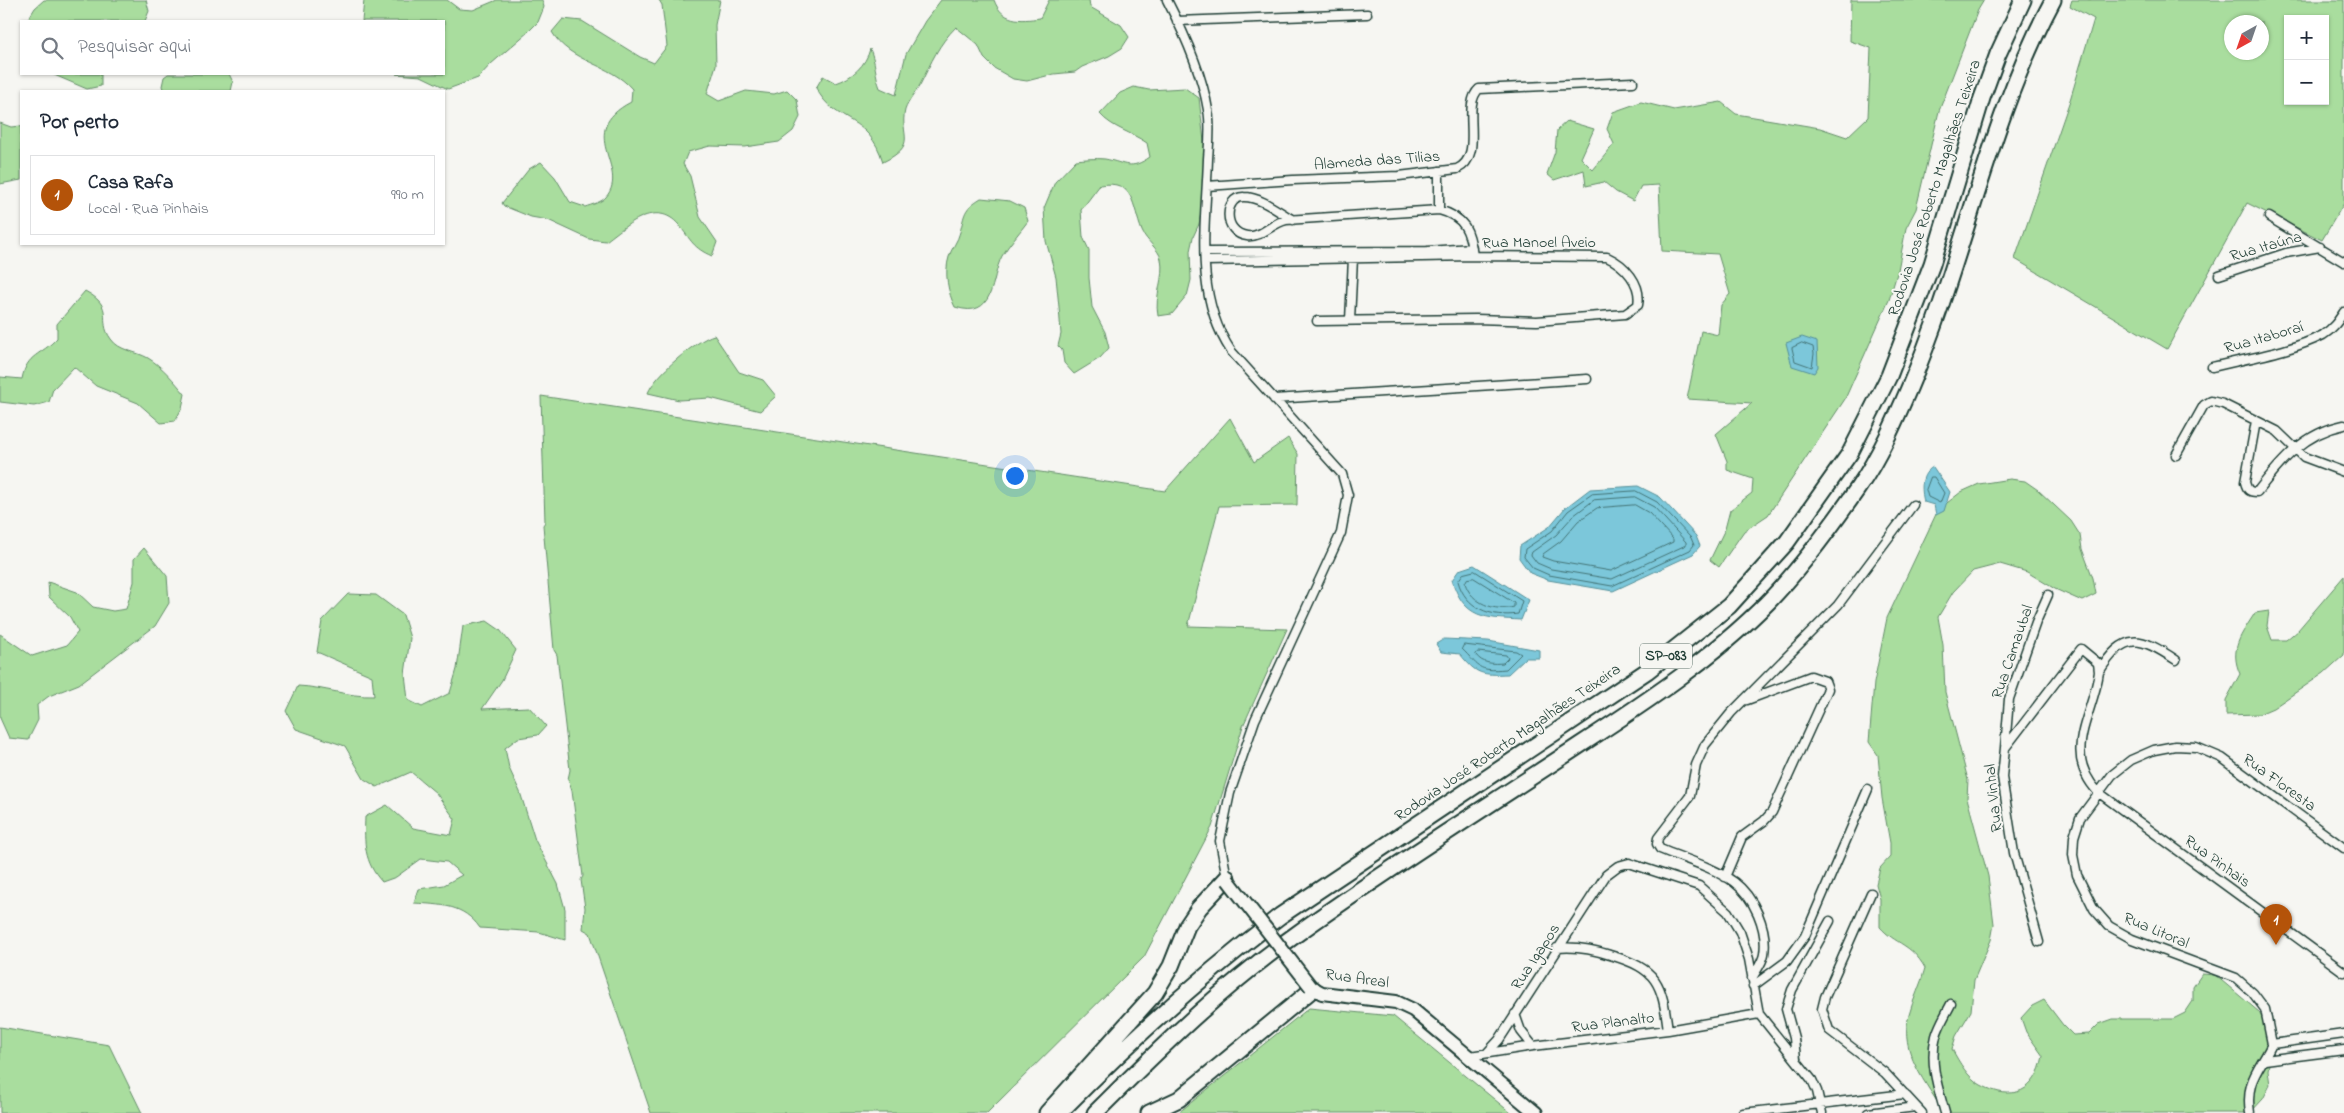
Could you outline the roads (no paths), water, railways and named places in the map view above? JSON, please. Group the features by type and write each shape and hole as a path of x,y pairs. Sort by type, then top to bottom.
{"highway":[{"name":"Rodovia José Roberto Magalhães Teixeira","path":"1059,1113 1143,1030 1230,954 1280,916 1647,671 1728,606 1764,569 1787,542 1850,453 1889,376 1932,264 1982,98 1998,54 2024,0"},
{"name":"SP-083","path":"1095,1113 1203,1008 1294,936 1657,694 1733,633 1769,601 1816,545 1860,485 1886,443 1926,348 2005,108 2040,24 2053,0"},
{"path":"1047,1113 1155,993 1168,973 1187,926 1199,908 1227,879"},
{"path":"1149,1113 1179,1099 1312,988"}],"main road":[{"path":"1227,879 1312,988"},
{"name":"Rua Areal","path":"1312,988 1330,995 1396,1002 1413,1010 1536,1113"}],"street":[{"path":"1166,0 1177,20 1198,74 1208,110 1207,186 1204,230 1205,261 1207,290 1221,336 1231,351 1342,474 1348,495 1341,533 1271,684 1241,754 1222,825 1220,841 1227,879"},
{"path":"1177,20 1366,14"},
{"name":"Alameda das Tilias","path":"1207,186 1439,171 1459,168 1466,161 1472,139 1473,98 1479,90 1633,82"},
{"path":"1439,171 1439,210"},
{"path":"1205,252 1472,252 1468,228 1459,219 1439,210 1281,221 1253,236 1246,236 1234,231 1230,226 1229,215 1232,204 1240,197 1245,196 1266,204 1293,220"},
{"path":"2268,217 2344,262"},
{"name":"Rua Itaúna","path":"2220,275 2286,253 2320,247"},
{"name":"Rua Manoel Aveio","path":"1205,261 1354,258 1472,252 1607,257 1618,262 1634,280 1640,296 1638,305 1625,314 1537,321 1476,319 1317,321"},
{"path":"1350,320 1354,258"},
{"name":"Rua Itaboraí","path":"2212,367 2295,346 2324,334 2336,325 2344,312"},
{"path":"1274,399 1587,379"},
{"path":"2176,455 2204,405 2211,401 2223,404 2277,432 2304,457 2313,462 2344,472"},
{"path":"2256,421 2245,482 2246,489 2250,492 2258,492 2281,461 2294,448 2322,430 2344,425"},
{"path":"1822,1113 1812,1080 1759,1014 1752,982 1764,956 1764,938 1760,919 1736,884 1725,877 1660,849 1657,844 1658,838 1690,796 1696,765 1705,745 1731,713 1838,605 1913,505"},
{"name":"Rua Camaubal","path":"2005,748 2009,699 2036,622 2048,595"},
{"path":"2098,792 2085,773 2079,744 2099,672 2116,648 2131,642 2142,641 2176,660"},
{"name":"Rua Vinhal","path":"2039,942 2014,853 2002,777 2005,748 2078,650 2085,650 2098,663 2099,672"},
{"path":"1725,877 1742,837 1764,821 1772,812 1828,689 1825,681 1811,676 1744,701"},
{"name":"Rua Floresta","path":"2098,792 2112,776 2131,760 2154,750 2175,746 2196,747 2222,758 2344,848"},
{"path":"1752,982 1787,961 1805,936 1868,789"},
{"name":"Rua Pinhais","path":"2098,792 2344,972"},
{"name":"Rua Litoral","path":"2098,792 2080,818 2074,837 2077,875 2094,909 2109,926 2132,939 2236,978 2253,993 2265,1008 2272,1044"},
{"name":"Rua Igapos","path":"1487,1053 1499,1040 1606,875 1618,866 1628,863 1699,886 1728,912 1740,932 1749,959 1752,982"},
{"path":"1871,894 1825,998 1822,1009 1830,1030 1886,1073 1919,1110"},
{"path":"1796,1059 1794,1038 1786,1009 1792,990 1830,921"},
{"path":"1557,948 1587,948 1635,962 1645,968 1655,979 1664,998 1668,1030"},
{"path":"1945,1113 1935,1077 1934,1056 1936,1036 1951,1004"},
{"path":"1515,1014 1521,1031 1533,1046"},
{"name":"Rua Planalto","path":"1470,1056 1533,1046 1668,1030 1759,1014"},
{"path":"2250,1113 2248,1091 2251,1081 2265,1060 2272,1044 2344,1034"},
{"path":"2265,1060 2344,1050"},
{"path":"1743,1113 1906,1094"},
{"path":"1868,1113 1919,1110"}],"water":[{"path":"1802,337 1817,342 1818,367 1814,373 1792,366 1786,343"},
{"path":"1933,467 1950,492 1944,511 1936,515 1934,505 1924,502 1922,492 1922,482 1926,474"},
{"path":"1638,486 1660,497 1696,536 1700,546 1693,554 1613,591 1548,580 1530,573 1519,558 1520,546 1549,527 1565,508 1590,489"},
{"path":"1474,565 1529,600 1521,620 1487,617 1470,609 1463,602 1452,580 1459,570"},
{"path":"1444,639 1488,641 1539,650 1539,658 1525,658 1508,674 1485,674 1471,666 1460,654 1441,652 1436,644"}],"place":[{"name":"Casa Rafa","path":"2276,945"}]}
